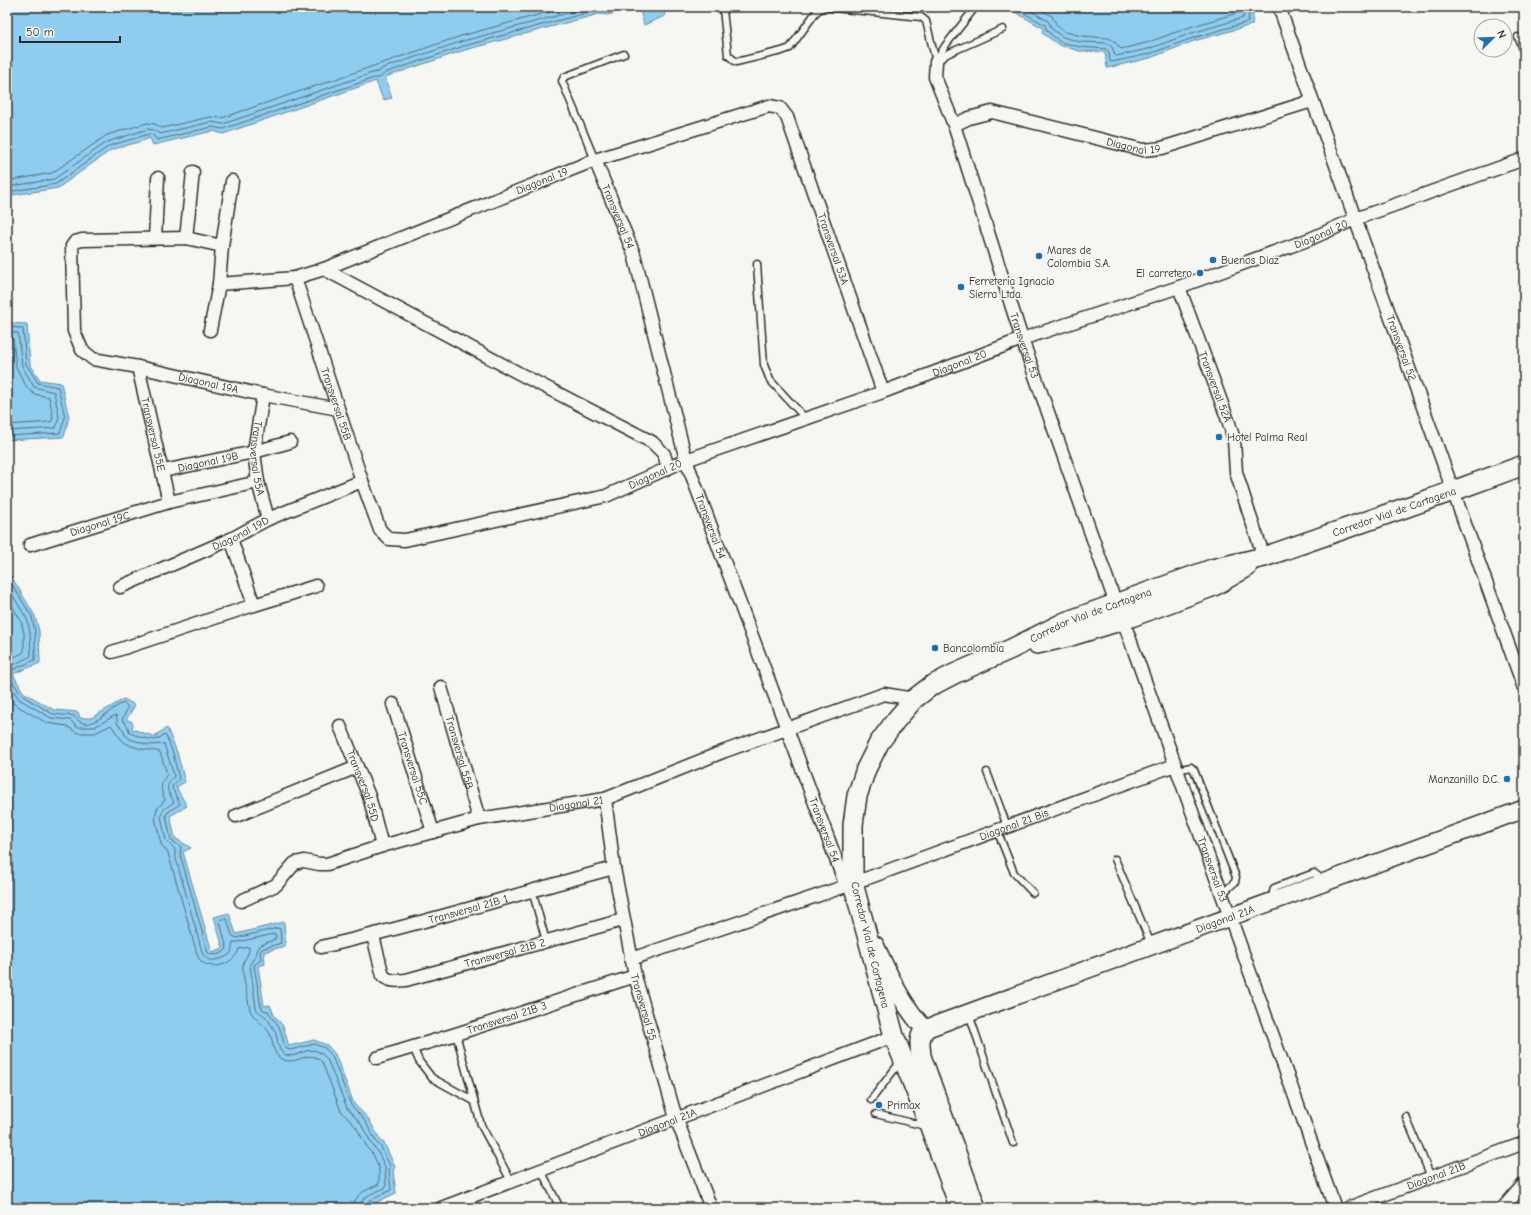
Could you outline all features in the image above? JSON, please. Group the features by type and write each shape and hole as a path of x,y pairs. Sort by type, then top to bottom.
{"main road":[{"name":"Corredor Vial de Cartagena","path":"960,1208 894,1036 860,912 849,884 853,825 857,796 866,769 879,744 896,720 914,699 931,686 1011,649 1068,637 1119,612 1214,586 1264,557 1524,465"},
{"path":"926,1029 921,1034 919,1042 921,1056 976,1208"}],"street":[{"name":"Transversal 52","path":"1279,7 1524,688"},
{"name":"Transversal 53","path":"936,62 935,78 954,124 1022,339 1119,612 1335,1208"},
{"name":"Diagonal 19","path":"954,124 969,118 992,112 1143,150 1162,148 1312,101"},
{"name":"Diagonal 19","path":"295,278 324,269 595,160 769,106 780,108"},
{"name":"Transversal 53A","path":"780,108 786,118 882,392"},
{"name":"Diagonal 20","path":"389,539 405,540 606,496 686,460 882,392 1022,339 1179,287 1310,239 1355,219 1524,159"},
{"name":"Transversal 54","path":"595,160 634,254 686,460 787,729 849,884"},
{"path":"186,238 193,172"},
{"path":"158,178 155,238 186,238 222,246"},
{"path":"210,330 220,284 222,246 232,181"},
{"name":"Diagonal 19A","path":"155,238 82,240 75,242 72,246 74,330 82,350 93,359 138,367 263,395 338,409"},
{"path":"324,269 524,376 652,442 664,454 668,468"},
{"path":"220,284 295,278"},
{"name":"Transversal 55B","path":"295,278 362,481 380,530 389,539"},
{"name":"Transversal 52A","path":"1179,287 1229,423 1234,440 1236,472 1248,513 1264,557"},
{"name":"Transversal 55E","path":"138,367 169,502"},
{"name":"Transversal 55A","path":"263,395 254,452 258,482 268,519"},
{"name":"Diagonal 19B","path":"163,471 254,452 290,442"},
{"name":"Diagonal 19D","path":"120,587 231,539 268,519 362,481"},
{"name":"Diagonal 19C","path":"30,545 169,502 258,482"},
{"path":"231,539 254,605"},
{"path":"112,652 316,586"},
{"name":"Transversal 55B","path":"442,687 479,819"},
{"name":"Diagonal 21","path":"240,901 276,885 295,863 304,861 326,864 382,846 479,819 605,799 725,751 884,694 914,699"},
{"name":"Transversal 55C","path":"393,704 433,832"},
{"name":"Transversal 55D","path":"340,726 369,796 382,846"},
{"path":"236,816 357,767"},
{"name":"Diagonal 21 Bis","path":"849,884 1002,828 1176,768"},
{"name":"Transversal 55","path":"605,799 614,868 635,976 676,1118 711,1208"},
{"name":"Diagonal 21A","path":"926,1029 1524,809"},
{"name":"Transversal 21B 1","path":"321,948 373,936 614,868"},
{"path":"631,959 849,884"},
{"path":"860,912 899,995 918,1021 926,1029"},
{"name":"Transversal 21B 2","path":"373,936 383,976 387,979 395,981 406,980 623,920"},
{"name":"Transversal 21B 3","path":"378,1058 635,976"},
{"name":"Diagonal 21A","path":"441,1208 894,1036"},
{"name":"Diagonal 21B","path":"1348,1208 1524,1143"},
{"path":"1503,1208 1524,1184"}],"lane":[{"path":"724,10 728,55 736,62 790,48 816,12 824,7 921,17 926,22 936,62"},
{"path":"936,62 945,46 974,9"},
{"path":"936,62 947,54 1002,29"},
{"path":"1518,37 1524,51"},
{"path":"595,160 562,81 564,78 624,54"},
{"path":"757,264 764,365 770,380 806,419"},
{"path":"1176,768 1191,767 1194,770 1236,877 1235,882 1222,894"},
{"path":"987,772 1014,873 1033,893"},
{"path":"1115,859 1151,946"},
{"path":"532,890 546,941"},
{"path":"969,1013 1013,1143"},
{"path":"456,1034 481,1125 511,1181"},
{"path":"413,1047 419,1061 432,1078 474,1101"},
{"path":"871,1100 904,1059"},
{"path":"876,1114 930,1127"},
{"path":"1406,1116 1431,1178"},
{"path":"541,1170 560,1208"}],"water":[{"path":"7,7 639,7 608,15 599,14 465,50 385,77 392,98 383,100 376,81 223,134 213,131 153,145 150,138 111,150 58,188 7,196"},
{"path":"639,7 664,7 665,16 644,25"},
{"path":"1006,7 1254,7 1252,25 1194,41 1150,58 1107,68 1105,52 1079,51 1059,45 1042,33 1043,28"},
{"path":"7,313 8,323 27,324 30,364 40,380 61,383 69,417 64,437 7,440"},
{"path":"7,569 35,616 39,631 40,663 13,674 23,692 54,710 78,712 80,718 91,718 124,699 135,705 126,720 131,721 133,724 132,729 156,737 157,734 167,728 177,752 185,782 176,787 187,806 170,816 175,838 191,848 183,852 212,952 223,948 214,917 229,913 236,934 284,922 285,946 264,952 265,964 258,966 264,1006 270,1005 274,1015 283,1026 289,1046 314,1040 327,1045 335,1054 354,1104 368,1118 381,1141 384,1143 395,1167 393,1171 396,1193 369,1206 369,1208 7,1208"}],"place":[{"name":"Mares de Colombia S.A.","path":"1039,256"},
{"name":"Buenos Diaz","path":"1213,260"},
{"name":"El carretero","path":"1200,273"},
{"name":"Ferretería Ignacio Sierra Ltda.","path":"961,287"},
{"name":"Hotel Palma Real","path":"1219,437"},
{"name":"Bancolombia","path":"935,648"},
{"name":"Manzanillo D.C.","path":"1507,779"},
{"name":"Primax","path":"879,1105"}]}
